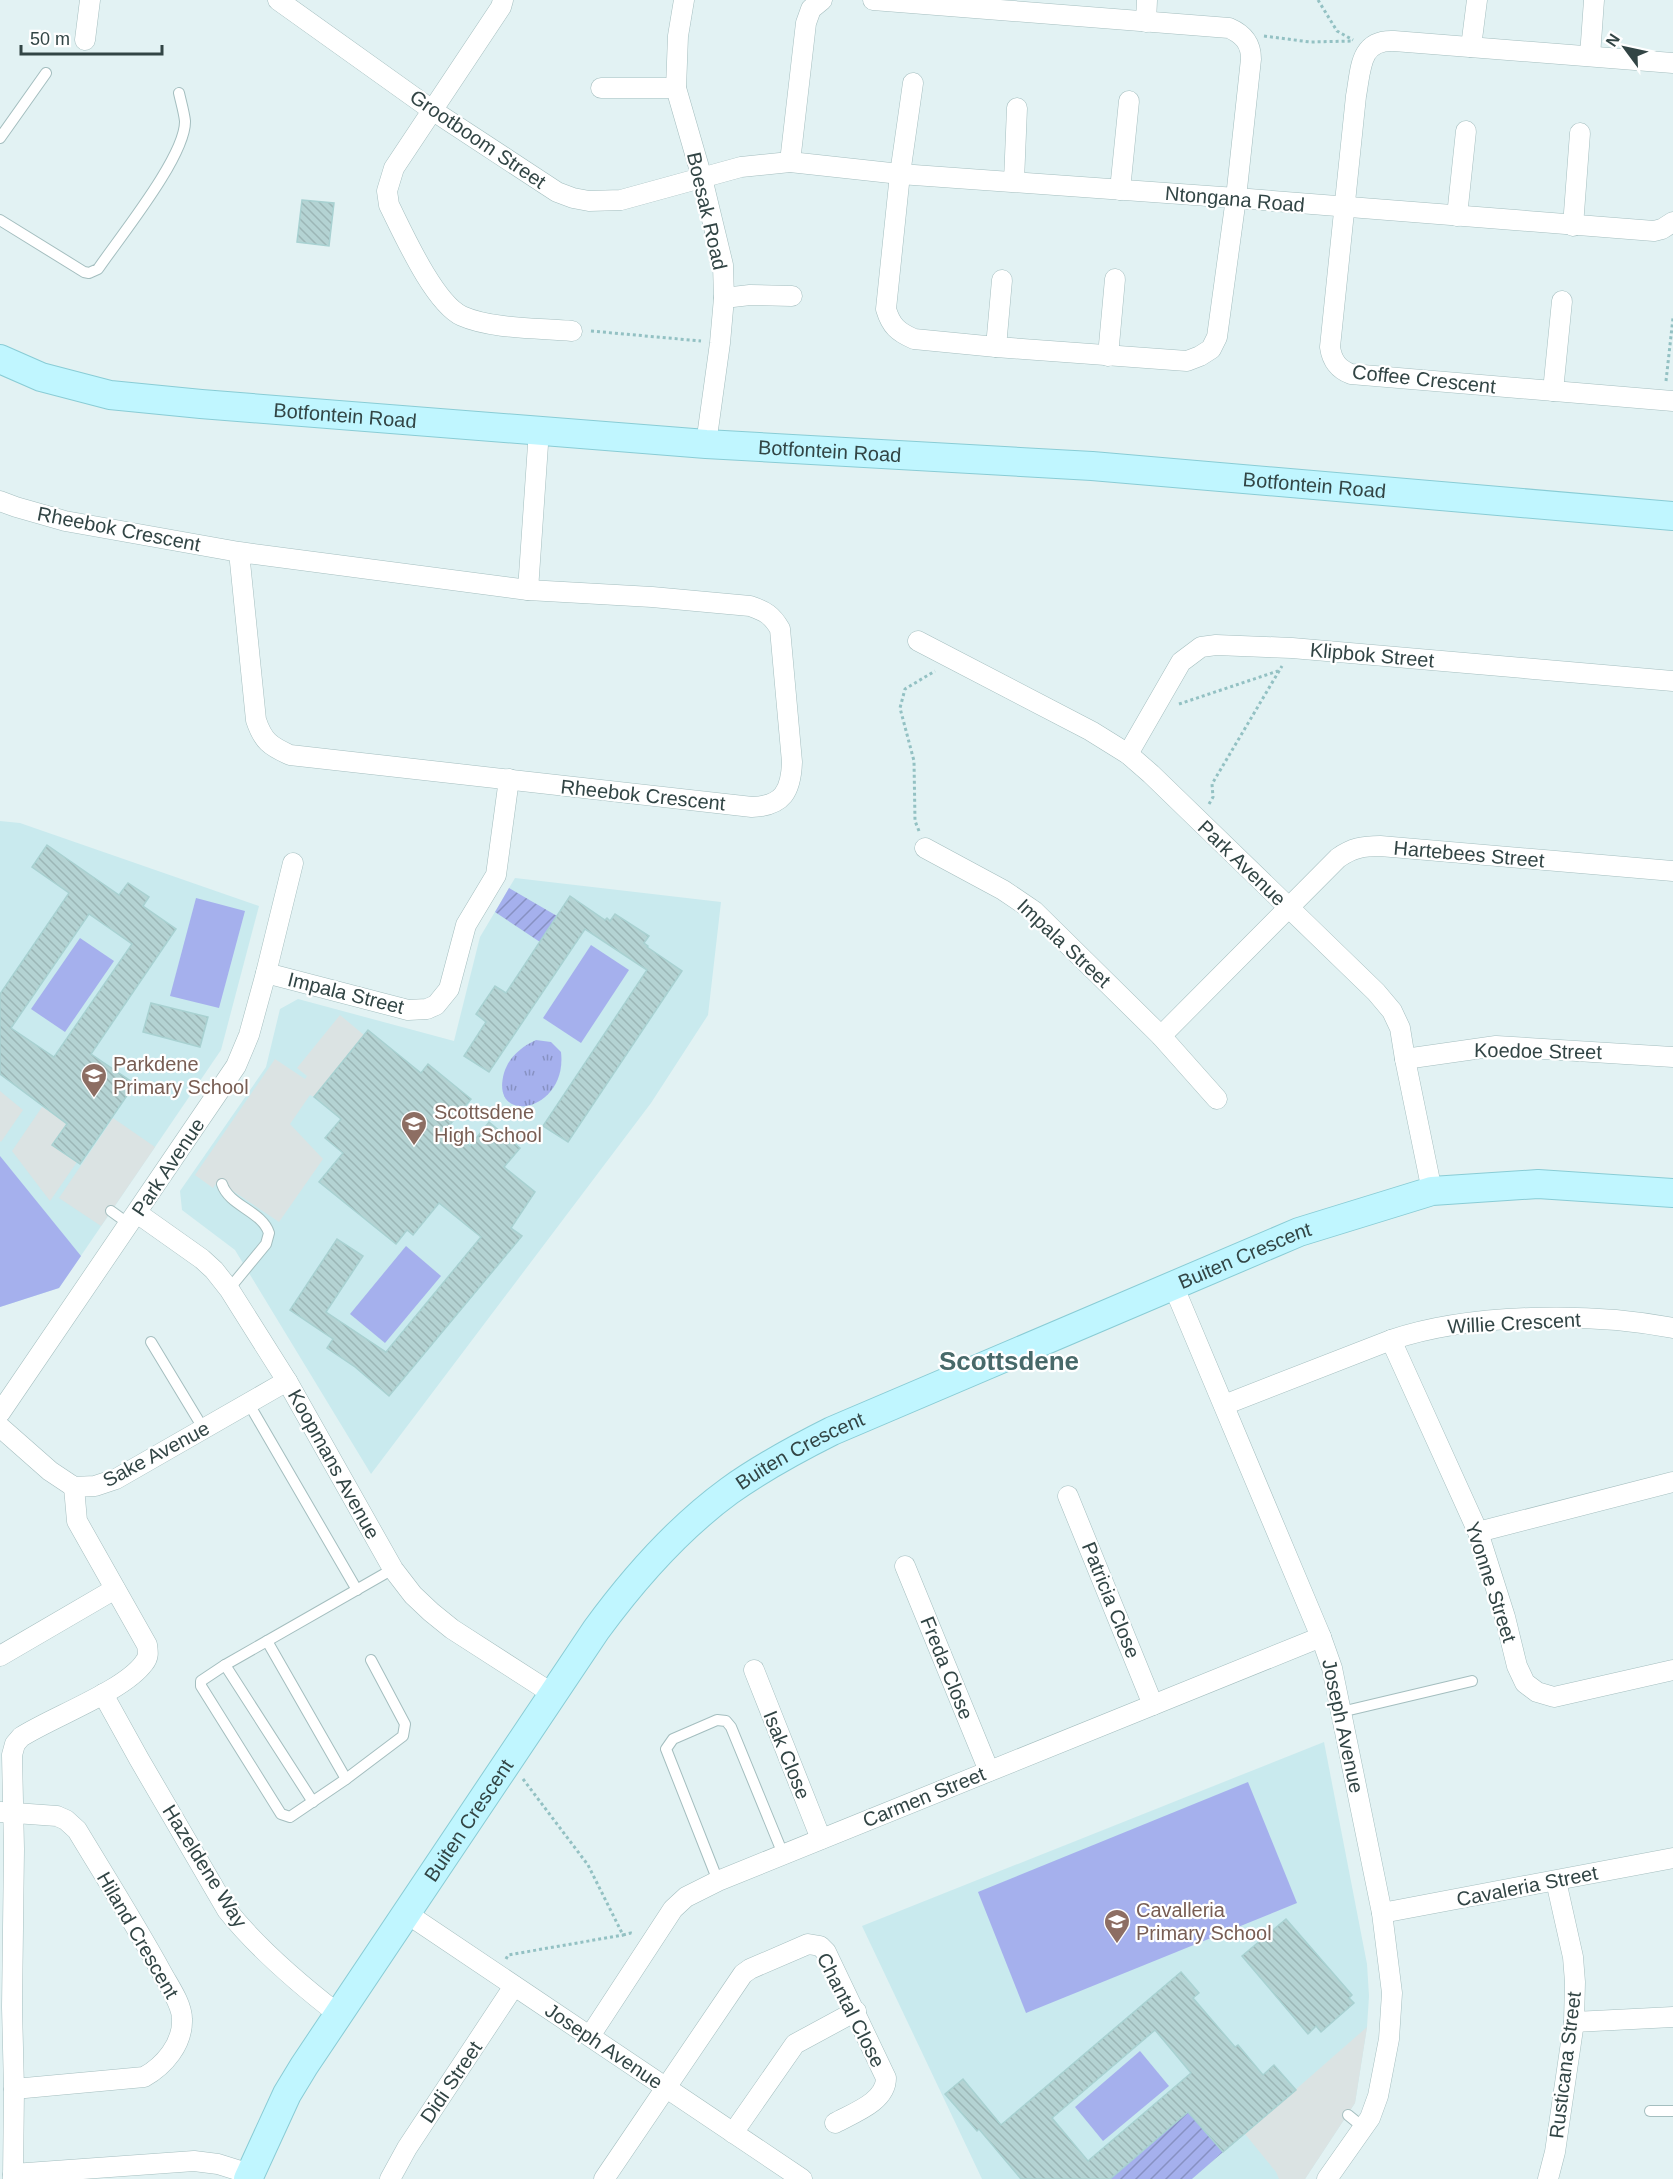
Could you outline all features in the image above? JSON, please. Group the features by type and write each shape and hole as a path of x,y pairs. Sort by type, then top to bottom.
{"street":[{"path":"85,40 90,0"},
{"name":"Grootboom Street","path":"278,0 432,110 557,192 589,201 621,200 702,178"},
{"name":"Boesak Road","path":"684,0 678,36 676,88 702,178 723,266 720,343 706,444"},
{"path":"790,162 806,23 812,9 822,0"},
{"path":"873,0 1034,6 1146,22 1229,28 1242,35 1247,41 1251,59 1236,198 1217,337 1211,349 1186,361 914,339 900,333 889,320 886,309 900,174 913,83"},
{"path":"1146,22 1147,0"},
{"path":"1477,0 1472,47 1673,63"},
{"path":"1590,56 1594,0"},
{"path":"498,2 394,168 387,191 389,205 430,283 447,306 460,315 483,323 572,331"},
{"name":"Coffee Crescent","path":"1472,47 1386,40 1367,50 1356,96 1330,347 1338,367 1351,375 1668,401"},
{"path":"601,88 676,88"},
{"path":"1120,190 1129,101"},
{"path":"1014,181 1017,108"},
{"path":"1457,216 1466,131"},
{"path":"1573,226 1580,134"},
{"name":"Ntongana Road","path":"702,178 741,167 790,162 900,174 1236,198 1573,226 1653,231 1662,229 1673,222"},
{"path":"1108,356 1115,279"},
{"path":"996,347 1002,280"},
{"path":"723,298 750,295 792,296"},
{"path":"1553,391 1562,302"},
{"name":"Botfontein Road","path":"0,359 41,377 110,395 201,405 706,444 1092,466 1671,516"},
{"path":"528,590 539,430"},
{"name":"Rheebok Crescent","path":"0,501 65,521 239,552 528,590 652,597 750,606 765,611 774,618 780,630 792,762 791,781 787,791 778,801 765,807 752,807 290,755 273,747 262,737 256,720 239,552"},
{"name":"Park Avenue","path":"918,641 1091,731 1128,754 1376,992 1392,1011 1400,1028 1432,1191"},
{"name":"Klipbok Street","path":"1128,754 1181,662 1201,647 1216,645 1292,648 1673,681"},
{"name":"Impala Street","path":"266,973 408,1010 427,1010 436,1005 449,989 466,926 496,875 509,779"},
{"name":"Hartebees Street","path":"1288,908 1338,858 1348,850 1360,846 1673,871"},
{"name":"Impala Street","path":"925,848 1003,890 1034,911 1161,1036 1217,1100"},
{"name":"Park Avenue","path":"0,1413 236,1066 249,1035 293,862"},
{"path":"1161,1036 1288,908"},
{"name":"Koedoe Street","path":"1405,1059 1496,1046 1673,1057"},
{"name":"Buiten Crescent","path":"249,2176 287,2094 338,2014 627,1588 663,1549 728,1491 780,1458 831,1431 1299,1232 1432,1191 1538,1184 1673,1193"},
{"name":"Koopmans Avenue","path":"133,1218 202,1259 230,1289 286,1381 393,1569 431,1612 452,1629 553,1694"},
{"name":"Joseph Avenue","path":"1173,1285 1332,1668 1382,1913 1392,1993 1389,2039 1378,2096 1364,2128 1327,2179"},
{"name":"Willie Crescent","path":"1224,1405 1392,1340 1418,1331 1456,1323 1567,1318 1620,1321 1673,1328"},
{"name":"Yvonne Street","path":"1392,1340 1478,1532 1525,1683 1538,1692 1554,1697 1673,1670"},
{"name":"Sake Avenue","path":"0,1427 50,1471 74,1487 95,1486 116,1479 286,1381"},
{"path":"1478,1532 1673,1482"},
{"path":"74,1487 77,1521 147,1645 148,1655 144,1663 126,1680 28,1733 15,1744 12,1755 7,1813 14,2089 13,2176 194,2161 218,2164 249,2176"},
{"name":"Patricia Close","path":"1068,1496 1154,1705"},
{"name":"Freda Close","path":"905,1566 989,1771"},
{"path":"0,1656 115,1589"},
{"name":"Carmen Street","path":"590,2036 679,1902 686,1896 783,1854 1321,1637"},
{"name":"Isak Close","path":"754,1670 821,1839"},
{"name":"Hazeldene Way","path":"103,1694 138,1759 227,1910 261,1947 338,2014"},
{"name":"Hiland Crescent","path":"7,1813 57,1816 66,1820 77,1830 159,1967 183,2017 180,2033 169,2056 158,2070 144,2077 14,2089"},
{"name":"Cavaleria Street","path":"1382,1913 1673,1858"},
{"name":"Rusticana Street","path":"1548,2179 1555,2152 1574,2022 1573,1957 1556,1881"},
{"name":"Joseph Avenue","path":"406,1913 802,2179"},
{"name":"Chantal Close","path":"604,2179 743,1974 750,1968 808,1944 820,1946 826,1952 886,2078 886,2087 878,2098 836,2123"},
{"name":"Didi Street","path":"390,2179 406,2148 514,1986"},
{"path":"733,2133 795,2044 856,2011"},
{"path":"1574,2022 1673,2017"}],"lane":[{"path":"0,138 46,73"},
{"path":"0,220 84,272 89,273 98,269 168,168 178,149 185,122 179,93"},
{"path":"222,1184 227,1194 264,1223"},
{"path":"230,1289 266,1244 269,1233 260,1219 259,1208"},
{"path":"111,1211 133,1218"},
{"path":"151,1342 203,1428"},
{"path":"249,1404 357,1590"},
{"path":"371,1660 405,1724 403,1736 290,1817 278,1812 200,1683 202,1679 225,1665 393,1569"},
{"path":"267,1641 346,1779"},
{"path":"225,1665 313,1802"},
{"path":"1341,1712 1472,1681"},
{"path":"718,1881 666,1749 673,1739 717,1720 726,1721 731,1727 783,1854"},
{"path":"1650,2111 1673,2111"},
{"path":"1348,2115 1364,2128"}],"path":[{"path":"1247,41 1256,35 1310,42 1355,41 1336,31 1318,0"},
{"path":"1668,401 1673,318"},
{"path":"572,331 720,343"},
{"path":"1198,820 1213,797 1212,784 1292,648"},
{"path":"925,848 915,821 914,761 900,708 905,689 939,669 949,657"},
{"path":"1153,713 1279,670"},
{"path":"518,1773 588,1865 623,1935"},
{"path":"503,1962 508,1955 631,1933"}],"shaded area":[{"name":"Parkdene Primary School","path":"0,821 20,823 259,906 221,1050 59,1288 0,1307"},
{"name":"Scottsdene High School","path":"515,878 721,902 708,1015 651,1103 371,1474 235,1250 182,1210 180,1191 266,1067 280,1009 298,999 454,1041 480,937"},
{"path":"340,1015 364,1035 314,1097 310,1095 290,1124 323,1159 279,1222 218,1181 213,1188 195,1175 275,1059 305,1079 307,1076 297,1068"},
{"path":"71,1082 88,1094 53,1144 77,1162 50,1201 12,1151 42,1107 51,1112"},
{"path":"0,1091 23,1110 1,1142 0,1141"},
{"path":"113,1118 155,1147 101,1226 59,1198"},
{"name":"Cavalleria Primary School","path":"1324,1742 1367,1964 1369,1996 1367,2027 1355,2103 1305,2179 982,2179 862,1926"},
{"path":"1367,2027 1355,2103 1305,2179 1279,2179 1276,2172 1245,2134"}],"green space":[{"path":"509,888 557,916 540,942 495,912"},
{"path":"196,898 245,911 219,1008 170,996"},
{"path":"80,938 114,961 65,1032 31,1009"},
{"path":"591,945 629,970 581,1043 543,1018"},
{"path":"536,1040 551,1042 561,1052 560,1072 553,1088 542,1099 530,1105 517,1106 508,1101 502,1090 504,1073 516,1053"},
{"path":"0,1156 81,1256 59,1288 0,1307"},
{"path":"406,1246 441,1276 385,1343 350,1314"},
{"path":"1248,1782 1297,1903 1026,2013 978,1892"},
{"path":"1140,2051 1169,2086 1103,2141 1075,2107"},
{"path":"1188,2112 1223,2152 1192,2179 1109,2179"}],"building":[{"path":"302,200 334,203 329,246 297,242"},
{"path":"47,845 119,895 128,883 149,897 143,906 176,929 91,1054 135,1084 80,1164 52,1145 67,1124 0,1074 0,994 69,893 32,867","holes":["89,914 132,944 54,1057 11,1028"]},
{"path":"570,896 605,920 607,918 610,921 615,914 649,936 644,943 647,947 682,971 568,1142 543,1126 647,970 585,929 489,1072 464,1056 486,1022 476,1014 495,986 506,993"},
{"path":"151,1003 208,1017 200,1047 143,1032"},
{"path":"368,1030 421,1073 428,1064 471,1099 448,1127 470,1146 489,1122 520,1148 504,1167 535,1192 511,1228 522,1236 389,1396 355,1367 327,1348 333,1339 290,1310 337,1239 363,1256 326,1312 386,1352 481,1237 439,1203 413,1235 407,1230 396,1244 319,1182 343,1153 325,1138 341,1119 314,1097"},
{"path":"1286,1919 1352,1995 1349,1998 1354,2003 1321,2032 1316,2026 1308,2034 1242,1956"},
{"path":"1181,1972 1199,1993 1193,1998 1235,2047 1238,2045 1263,2075 1274,2065 1296,2090 1223,2152 1188,2112 1110,2179 1021,2179 979,2129 977,2131 945,2094 963,2079 1001,2125","holes":["1155,2030 1191,2073 1088,2161 1052,2118"]}],"place":[{"name":"Parkdene Primary School","path":"94,1099"},
{"name":"Scottsdene High School","path":"414,1147"},
{"name":"Cavalleria Primary School","path":"1117,1945"}],"district":[{"name":"Scottsdene","path":"1009,1361"}]}
